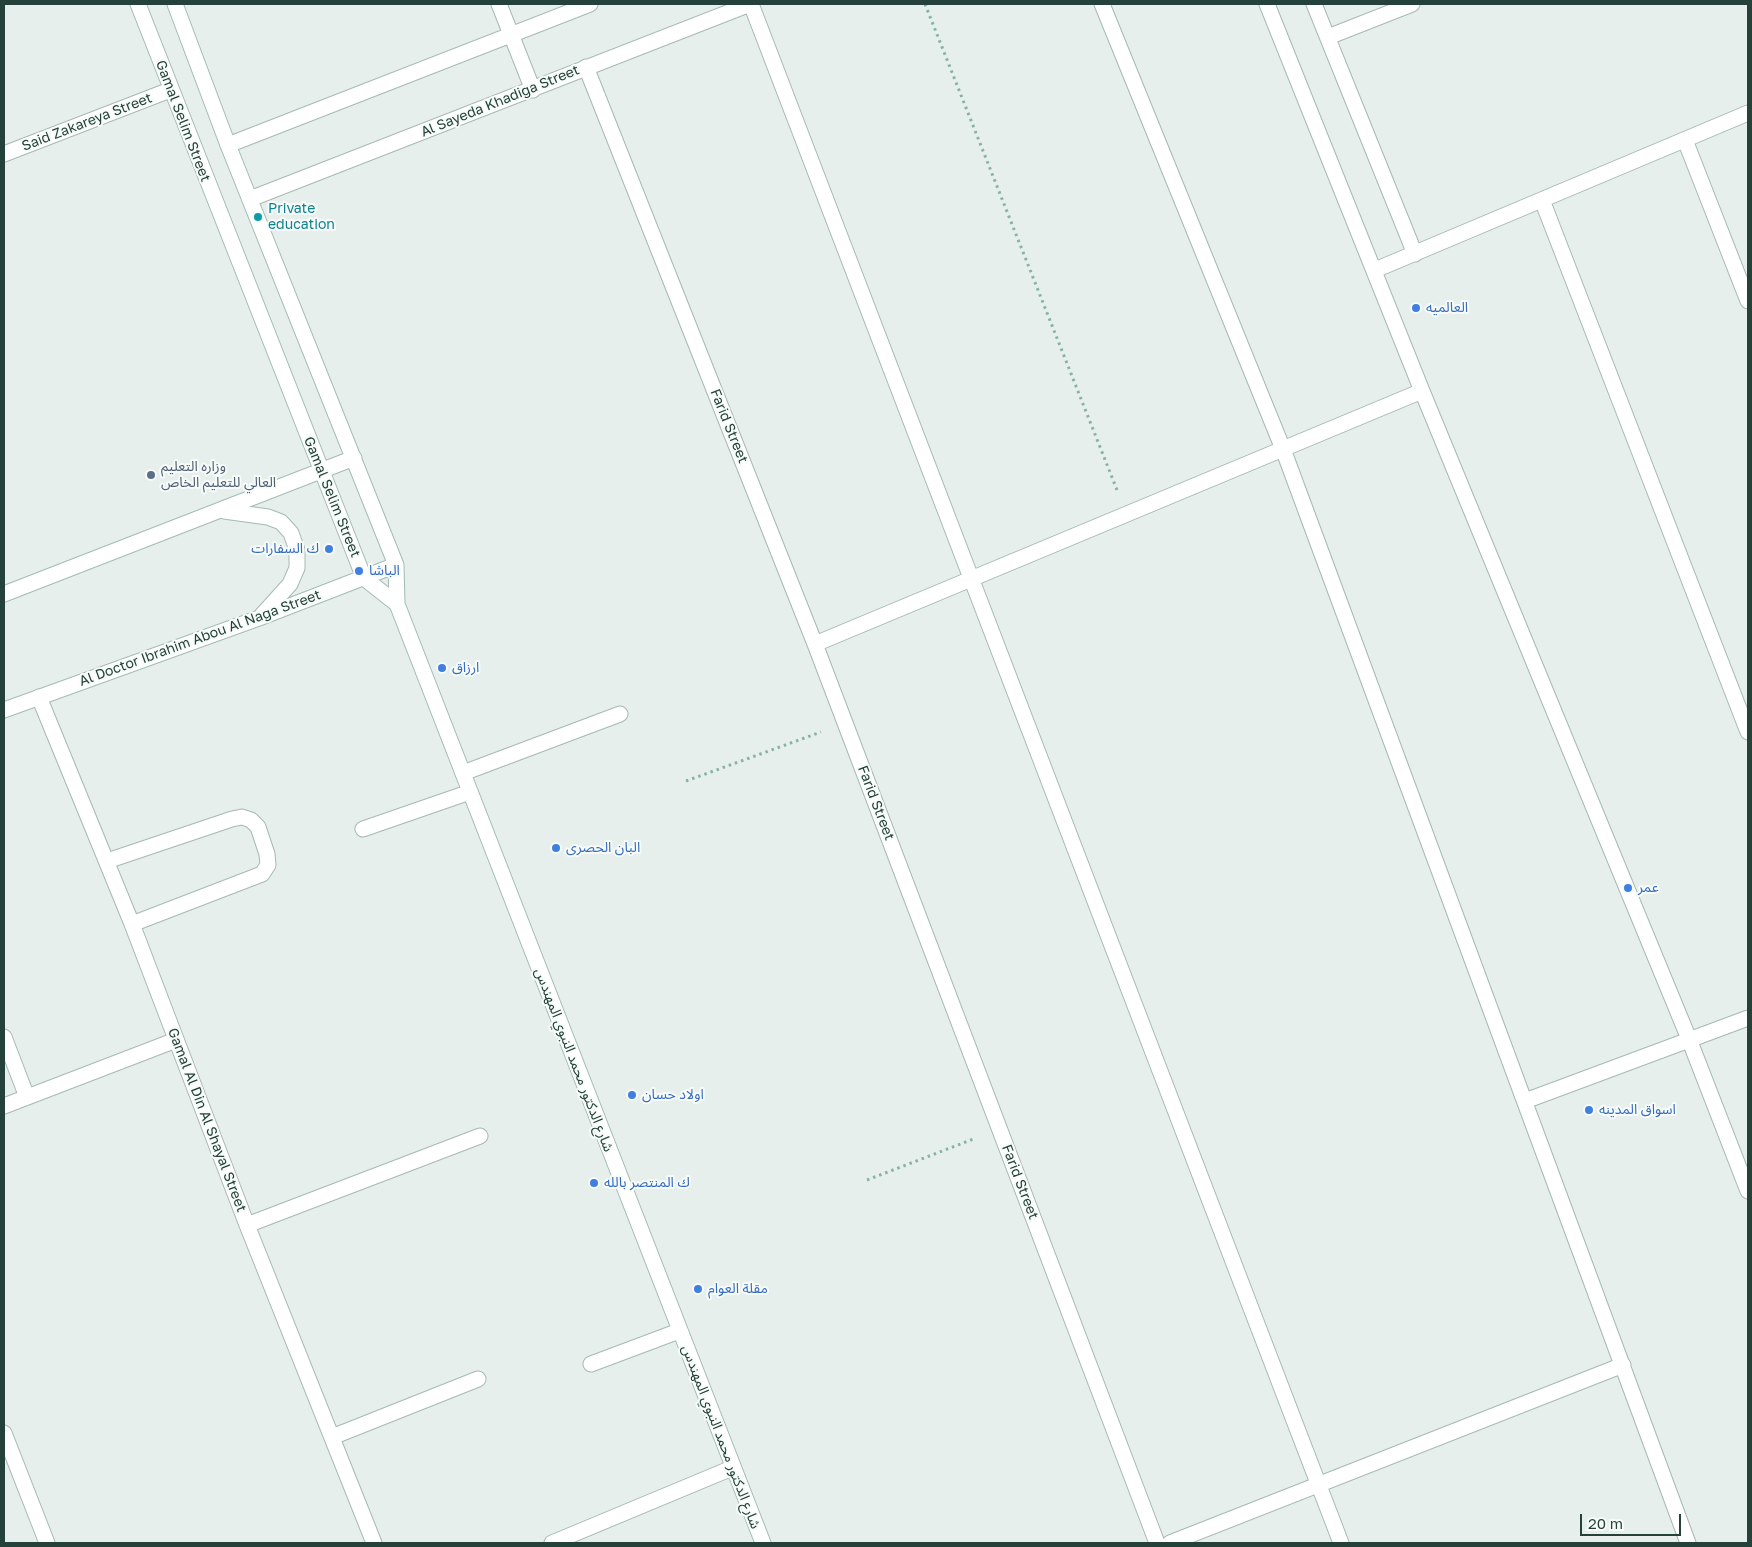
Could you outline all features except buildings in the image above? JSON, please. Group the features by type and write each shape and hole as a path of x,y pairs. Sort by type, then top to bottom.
{"street":[{"name":"Gamal Selim Street","path":"138,4 170,90 364,578 397,604"},
{"path":"175,4 228,145 396,565 397,604"},
{"path":"499,4 533,90"},
{"path":"228,145 590,4"},
{"path":"751,4 1341,1543"},
{"name":"Al Sayeda Khadiga Street","path":"250,200 751,4"},
{"path":"1102,4 1283,449 1688,1543"},
{"path":"1267,4 1376,270 1422,391 1689,1039 1748,1191"},
{"path":"1314,4 1415,254"},
{"path":"1328,37 1412,4"},
{"name":"Farid Street","path":"586,67 846,724 1157,1543"},
{"name":"Said Zakareya Street","path":"4,154 170,90"},
{"path":"1376,270 1748,113"},
{"path":"1686,140 1748,301"},
{"path":"1542,200 1748,732"},
{"path":"815,644 1422,391"},
{"path":"4,594 354,458"},
{"path":"223,510 268,517 281,522 292,533 297,550 297,568 290,584 259,618"},
{"name":"Al Doctor Ibrahim Abou Al Naga Street","path":"4,710 259,618 396,565"},
{"name":"شارع الدكتور محمد النبوي المهندس","path":"397,604 732,1468 763,1543"},
{"name":"Gamal Al Din Al Shayal Street","path":"39,697 132,924 247,1224 374,1543"},
{"path":"463,773 620,714"},
{"path":"363,829 470,792"},
{"path":"107,861 232,819 242,817 251,820 258,827 267,854 268,865 262,874 132,924"},
{"path":"1525,1100 1748,1018"},
{"path":"4,1037 27,1097"},
{"path":"4,1106 176,1040"},
{"path":"247,1224 480,1136"},
{"path":"591,1364 679,1331"},
{"path":"1170,1543 1320,1486 1623,1365"},
{"path":"332,1437 478,1379"},
{"path":"4,1434 47,1543"},
{"path":"552,1543 732,1468"}],"path":[{"path":"925,4 1126,514"},
{"path":"686,781 846,724"},
{"path":"867,1180 999,1129"}],"place":[{"name":"Private education","path":"258,217"},
{"name":"العالميه","path":"1416,308"},
{"name":"وزاره التعليم العالي للتعليم الخاص","path":"151,475"},
{"name":"ك السفارات","path":"329,549"},
{"name":"الباشا","path":"359,571"},
{"name":"ارزاق","path":"442,668"},
{"name":"البان الحصرى","path":"556,848"},
{"name":"عمر","path":"1628,888"},
{"name":"اولاد حسان","path":"632,1095"},
{"name":"اسواق المدينه","path":"1589,1110"},
{"name":"ك المنتصر بالله","path":"594,1183"},
{"name":"مقلة العوام","path":"698,1289"}]}
